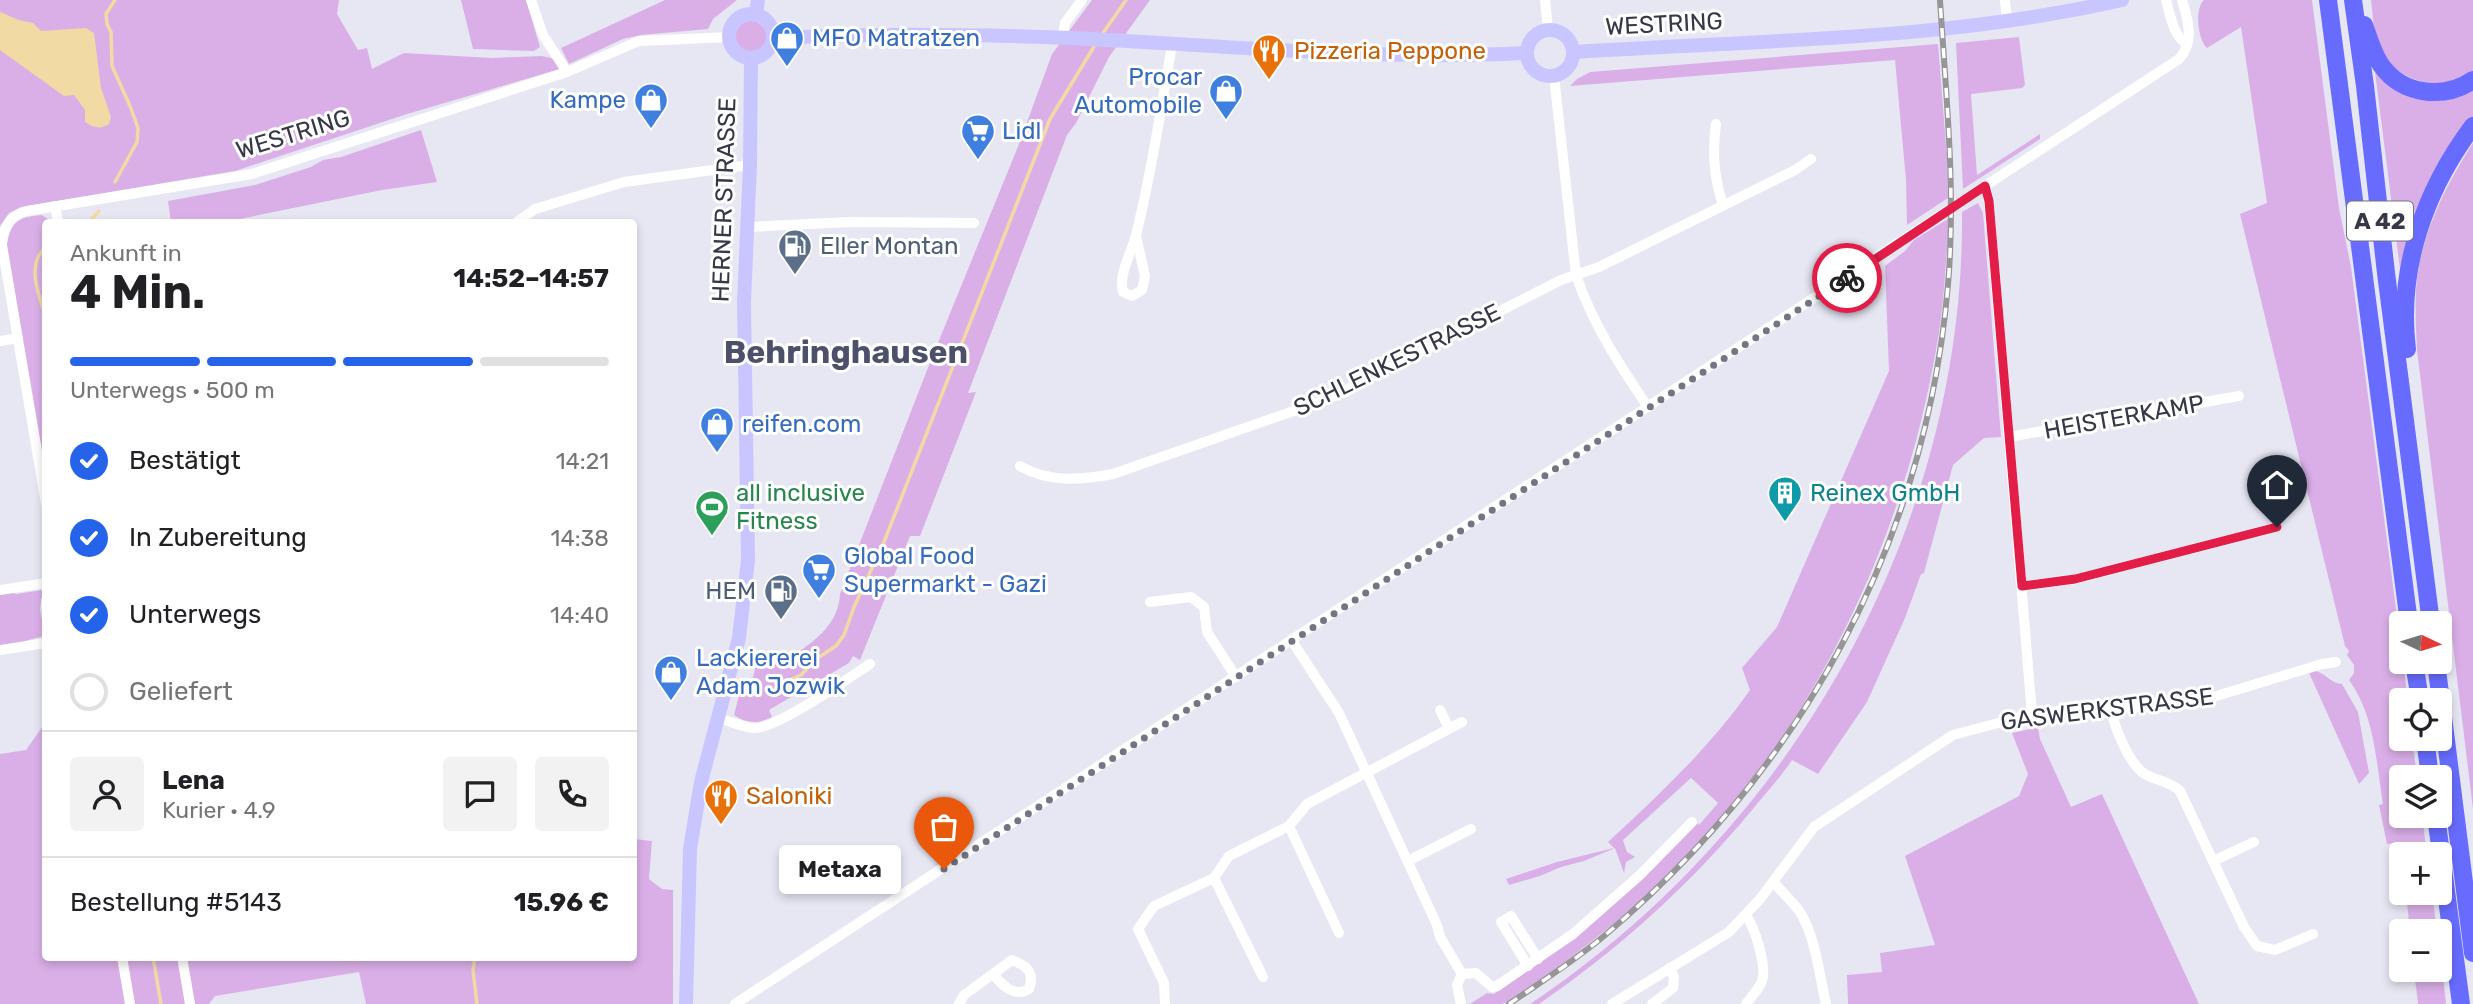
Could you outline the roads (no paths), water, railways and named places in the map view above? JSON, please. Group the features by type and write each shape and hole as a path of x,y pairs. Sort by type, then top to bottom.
{"highway":[{"name":"A 42","path":"2328,0 2407,611"},
{"name":"A 42","path":"2354,0 2429,611"},
{"path":"2354,0 2379,62 2398,82 2429,92 2454,89 2473,80"},
{"path":"2408,443 2413,407 2404,307 2407,275 2419,226 2435,187 2473,126"},
{"path":"2438,674 2473,953"},
{"path":"2438,828 2461,1004"}],"main road":[{"name":"WESTRING","path":"1574,52 1870,35 2007,22 2122,0"},
{"path":"757,7 767,21 773,38 764,54 751,58 737,53 732,48 729,37 732,26 738,19 757,7"},
{"path":"1548,29 1562,32 1574,52 1566,70 1554,76 1545,76 1533,69 1527,52 1531,38 1548,29"},
{"path":"773,38 906,34 1068,38 1363,55 1527,52"},
{"name":"HERNER STRASSE","path":"687,1004 690,849 701,782 739,638 748,560 743,379 751,58"}],"street":[{"path":"531,0 543,35 567,72"},
{"path":"1068,38 1065,23 1082,0"},
{"path":"1545,0 1548,29"},
{"path":"2005,0 2007,22"},
{"path":"2166,0 2181,41 2187,44"},
{"path":"735,1004 2179,59 2184,54 2190,37 2182,0"},
{"name":"WESTRING","path":"18,338 2,244 4,232 14,216 55,206 252,174 567,72 639,41 729,37"},
{"path":"1136,236 1145,276 1142,290 1132,296 1123,292 1121,286 1136,236 1172,45"},
{"path":"1554,76 1576,275 1613,356 1648,407"},
{"path":"1716,124 1713,165 1723,205"},
{"name":"SCHLENKESTRASSE","path":"1020,466 1035,475 1062,479 1084,479 1113,474 1328,399 1561,280 1599,267 1795,170 1811,159"},
{"path":"521,219 535,209 624,182 750,165"},
{"path":"1985,186 1989,201 2032,714"},
{"path":"55,206 57,219"},
{"path":"747,227 852,222 974,223"},
{"path":"0,341 18,338 42,480"},
{"name":"HEISTERKAMP","path":"2009,437 2239,396"},
{"path":"2022,586 2075,579 2277,527"},
{"path":"0,590 42,584"},
{"path":"1150,602 1191,597 1204,607 1207,632 1236,677"},
{"path":"1292,640 1339,713 1437,925 1440,937 1462,974"},
{"path":"0,650 42,644"},
{"name":"GASWERKSTRASSE","path":"1612,1004 1728,932 1746,916 1814,827 1953,735 2032,714 2110,706 2193,703 2336,662"},
{"path":"718,718 754,728 764,727 870,664"},
{"path":"2110,706 2133,763 2145,774 2173,785 2180,791 2244,927 2257,946 2275,950 2313,934"},
{"path":"1440,710 1449,729"},
{"path":"1165,1004 1164,983 1138,929 1154,906 1214,878 1229,856 1289,826 1307,804 1462,722"},
{"path":"1462,974 1476,973 1492,987 1528,966 1573,934 1616,897 1692,822"},
{"path":"1289,826 1339,933"},
{"path":"1408,861 1471,829"},
{"path":"2213,861 2253,842"},
{"path":"1214,878 1263,977"},
{"path":"1773,882 1794,903 1806,924 1826,1004"},
{"path":"1528,966 1501,922 1511,916 1538,959"},
{"path":"1746,916 1756,933 1763,974 1761,983 1746,1004"},
{"path":"123,961 130,1004"},
{"path":"183,961 190,1004"},
{"path":"1652,1004 1674,988 1674,977 1669,968"},
{"path":"959,1004 964,995 993,974"},
{"path":"1461,1004 1457,985 1462,974"}],"waterway":[{"path":"115,0 106,14 111,32 112,66 138,128 137,142 115,182"},
{"path":"1101,36 1126,0"},
{"path":"767,680 787,681 801,675 816,659 836,646 844,635 884,542 1050,119 1095,45"},
{"path":"92,219 99,211"},
{"path":"42,251 35,266 42,306"},
{"path":"154,961 161,1004"},
{"path":"474,961 477,1004"}],"railway":[{"path":"1509,1004 1604,936 1674,871 1738,801 1794,725 1842,645 1881,561 1913,472 1935,380 1948,285 1951,178 1940,0"}],"place":[{"name":"MFO Matratzen","path":"787,68"},
{"name":"Pizzeria Peppone","path":"1269,81"},
{"name":"Procar Automobile","path":"1226,121"},
{"name":"Kampe","path":"651,130"},
{"name":"Lidl","path":"978,161"},
{"name":"Eller Montan","path":"795,276"},
{"name":"reifen.com","path":"717,454"},
{"name":"Reinex GmbH","path":"1785,523"},
{"name":"all inclusive Fitness","path":"712,537"},
{"name":"Global Food Supermarkt - Gazi","path":"819,600"},
{"name":"HEM","path":"781,621"},
{"name":"Lackiererei Adam Jozwik","path":"671,702"},
{"name":"Saloniki","path":"721,826"},
{"name":"Metaxa","path":"944,869"}],"district":[{"name":"Behringhausen","path":"846,352"}]}
